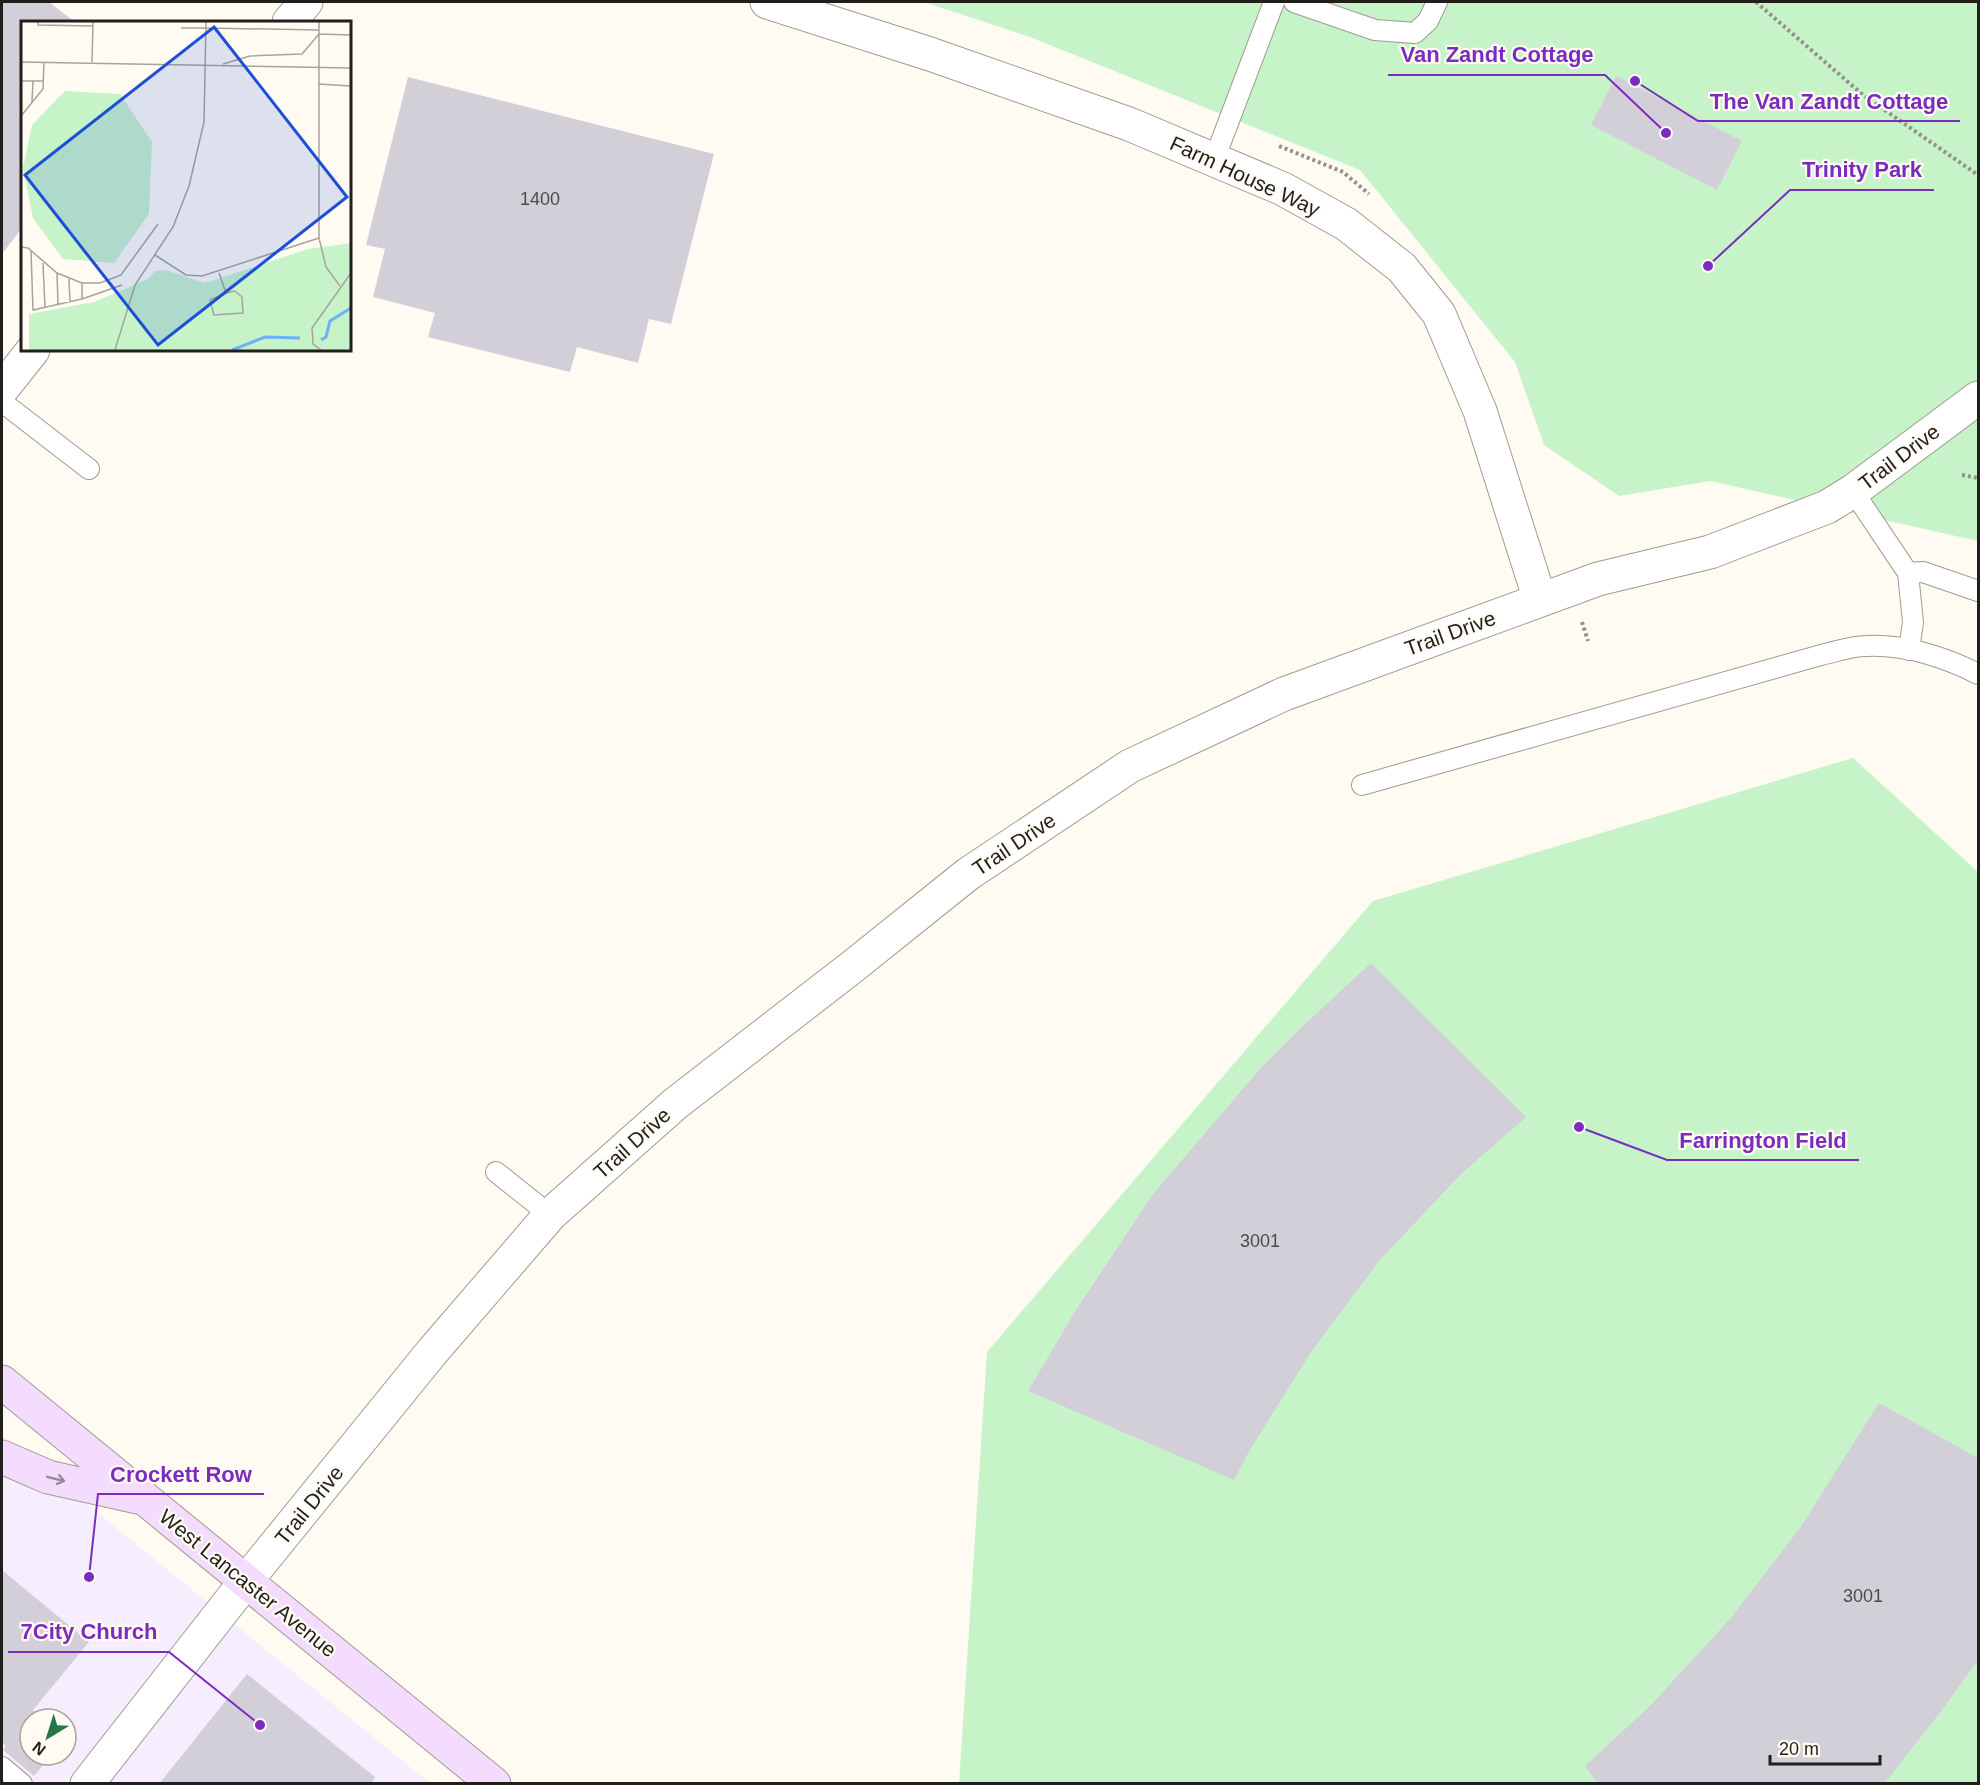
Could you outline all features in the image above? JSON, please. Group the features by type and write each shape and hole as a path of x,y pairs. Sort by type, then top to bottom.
{"main road":[{"name":"West Lancaster Avenue","path":"2,1382 494,1784"},
{"path":"2,1457 48,1477 144,1498"}],"street":[{"path":"290,21 306,2"},
{"name":"Farm House Way","path":"766,2 930,54 1129,124 1283,189 1346,224 1402,268 1439,314 1480,411 1540,600"},
{"path":"2,389 32,351"},
{"name":"Trail Drive","path":"87,1784 246,1581 432,1352 550,1215 675,1104 968,874 1130,766 1284,694 1598,579 1710,552 1827,507 1853,491 1978,398"}],"lane":[{"path":"1214,160 1274,2"},
{"path":"1294,2 1375,30 1415,33 1428,21 1437,2"},
{"path":"2,402 89,469"},
{"path":"1853,491 1908,573 1912,622 1909,650"},
{"path":"1908,573 1923,572 1978,591"},
{"path":"1362,785 1821,655 1865,646 1890,646 1924,653 1978,674"},
{"path":"496,1172 550,1215"},
{"path":"2,1767 22,1784"}],"path":[{"path":"1756,2 1863,95 1978,175"},
{"path":"1962,475 1978,478"}],"shaded area":[{"path":"2,1435 430,1783 2,1783"}],"green space":[{"path":"924,2 1978,2 1978,541 1710,481 1619,496 1544,445 1515,362 1360,170 1030,37"},
{"path":"1853,758 1978,872 1978,1783 959,1784 987,1352 1373,901"}],"building":[{"path":"2,2 49,2 74,21 21,21 21,229 2,254"},
{"path":"1616,76 1742,141 1717,190 1591,125"},
{"path":"408,77 714,154 671,324 649,319 638,363 577,347 570,372 428,337 435,313 373,297 385,249 366,245"},
{"path":"1371,963 1526,1117 1461,1174 1379,1261 1311,1352 1248,1453 1234,1480 1028,1391 1076,1310 1153,1194 1259,1070"},
{"path":"1879,1403 1978,1458 1978,1660 1942,1710 1884,1784 1598,1784 1585,1766 1650,1706 1730,1619 1800,1528"},
{"path":"2,1570 89,1642 35,1707 18,1707 18,1763 3,1750 6,1746 2,1742"},
{"path":"247,1674 375,1777 371,1784 159,1784"},
{"path":"23,1767 41,1767 34,1776"}],"place":[{"name":"The Van Zandt Cottage","path":"1635,81"},
{"name":"Van Zandt Cottage","path":"1666,133"},
{"name":"Trinity Park","path":"1708,266"},
{"name":"Farrington Field","path":"1579,1127"},
{"name":"Crockett Row","path":"89,1577"},
{"name":"7City Church","path":"260,1725"}]}
